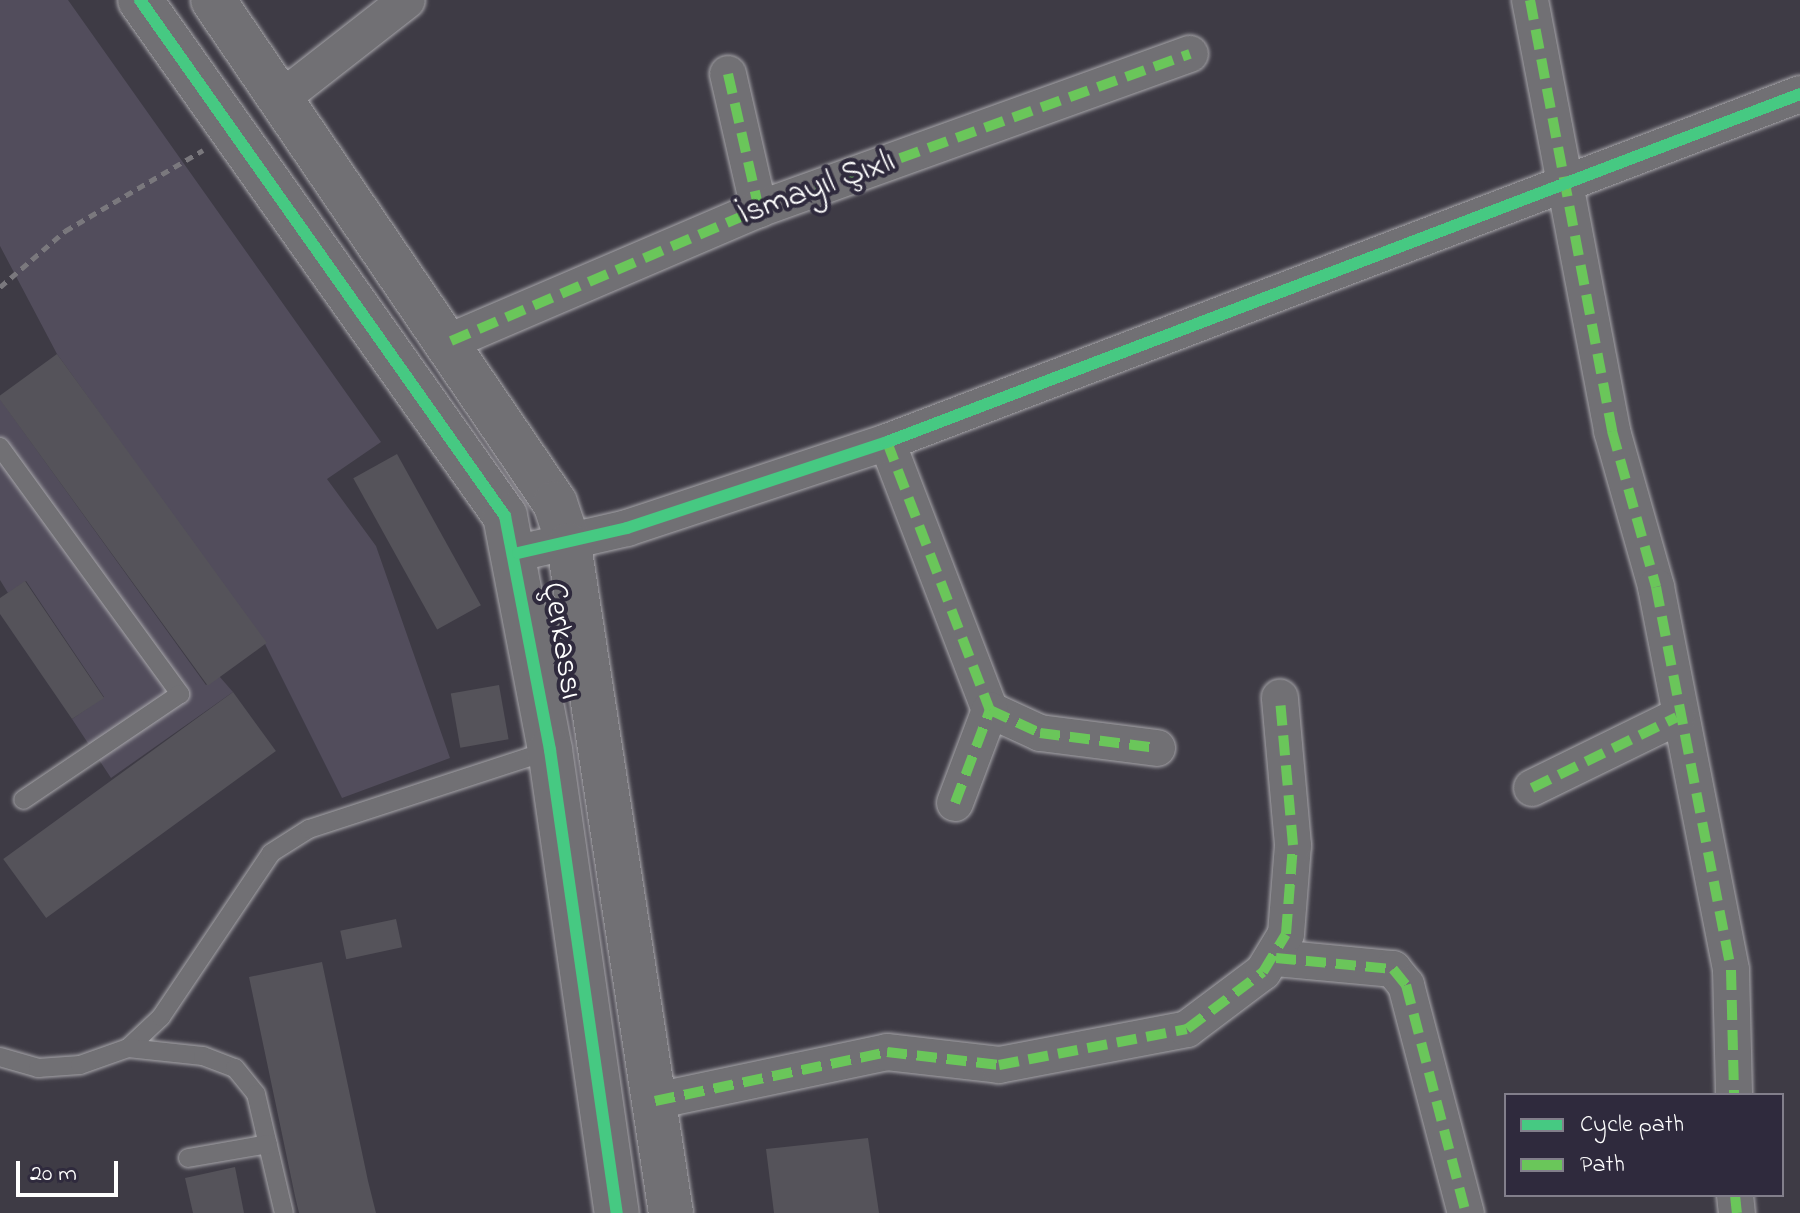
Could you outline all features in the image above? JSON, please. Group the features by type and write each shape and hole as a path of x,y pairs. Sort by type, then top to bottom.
{"street":[{"name":"Çerkassı","path":"140,0 479,473 518,553 550,750 617,1213"},
{"name":"Çerkassı","path":"213,0 451,341 555,503 569,545 671,1213"},
{"path":"283,97 407,0"},
{"path":"1530,0 1569,180 1612,431 1656,587 1677,717 1731,970 1734,1093"},
{"name":"İsmayıl Şıxlı","path":"451,341 759,209 1190,54"},
{"path":"728,74 759,209"},
{"path":"518,553 569,545 887,442 1800,94"},
{"path":"887,442 990,710 955,803"},
{"path":"655,1101 887,1052 999,1065 1162,1039 1187,1029 1276,958 1294,897 1280,698"},
{"path":"990,710 1040,733 1157,748"},
{"path":"1532,788 1677,717"},
{"path":"1276,958 1393,969 1406,985 1466,1213"}],"lane":[{"path":"0,447 180,694 23,800"},
{"path":"0,1057 38,1068 80,1065 128,1048 161,1017 271,853 309,829 550,750"},
{"path":"128,1048 203,1056 235,1068 256,1094 284,1213"},
{"path":"188,1158 268,1144"}],"path":[{"path":"0,287 65,231 234,131"}],"shaded area":[{"path":"0,0 68,0 381,442 327,479 376,546 450,758 342,798 265,644 57,354 0,246"},
{"path":"0,399 206,685 219,676 233,692 111,778 72,719 104,697 26,581 8,593 0,580"}],"building":[{"path":"57,354 267,643 208,686 0,400 0,395"},
{"path":"397,454 481,605 437,630 353,478"},
{"path":"25,581 104,698 72,719 0,614 0,598"},
{"path":"499,685 509,739 460,748 451,694"},
{"path":"233,692 276,751 46,918 3,859"},
{"path":"396,919 402,947 346,959 340,931"},
{"path":"322,962 376,1213 299,1213 295,1196 249,977"},
{"path":"868,1138 879,1213 774,1213 766,1149"},
{"path":"235,1167 244,1213 193,1213 185,1178"}],"marked path":[{"path":"1530,0 1612,431 1656,587 1731,970 1734,1093"},
{"path":"451,341 759,209 1190,54"},
{"path":"728,74 759,209"},
{"path":"887,442 990,710 1040,733 1157,748"},
{"path":"655,1101 887,1052 999,1065 1187,1029 1263,972 1286,934 1293,845 1280,698"},
{"path":"955,803 990,710"},
{"path":"1532,788 1677,717"},
{"path":"1276,958 1393,969 1406,985 1466,1213"},
{"path":"1735,1197 1737,1213"}],"cycle path":[{"path":"140,0 505,516 550,750 617,1213"},
{"path":"518,553 627,528 887,442 1800,94"}]}
